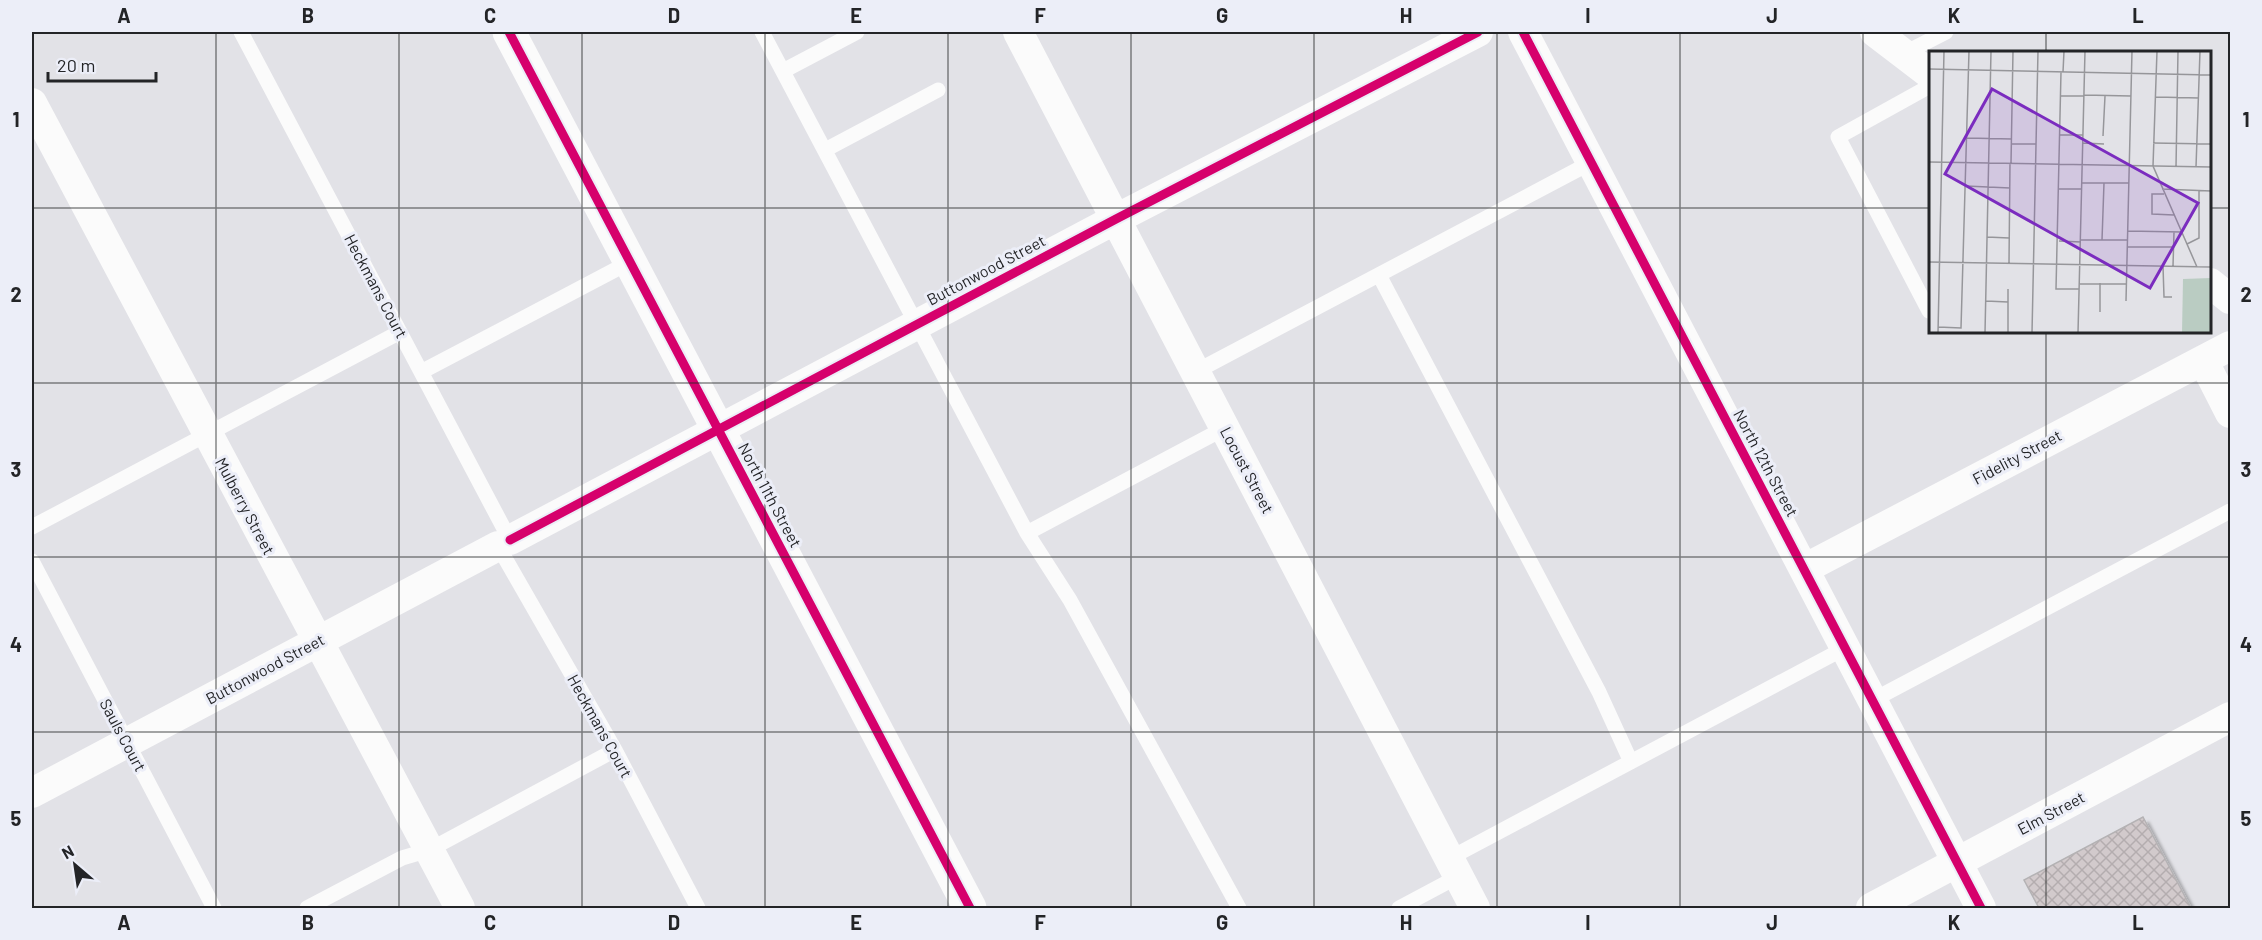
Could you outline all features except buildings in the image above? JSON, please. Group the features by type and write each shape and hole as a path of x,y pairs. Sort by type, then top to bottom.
{"street":[{"name":"North 11th Street","path":"509,32 970,909"},
{"name":"Buttonwood Street","path":"32,793 1116,219 1478,32"},
{"name":"North 12th Street","path":"1523,32 1981,909"},
{"path":"1875,32 1929,73"},
{"name":"Locust Street","path":"1022,33 1195,372 1475,909"},
{"name":"Mulberry Street","path":"32,104 460,909"},
{"path":"2211,284 2230,299"},
{"name":"Fidelity Street","path":"1804,569 2230,346"},
{"path":"2203,360 2230,412"},
{"name":"Elm Street","path":"1870,909 2230,717"}],"lane":[{"name":"Heckmans Court","path":"241,32 422,372 504,543 698,909"},
{"path":"762,32 1027,533 1070,600 1239,909"},
{"path":"783,71 857,32"},
{"path":"1904,54 1946,32"},
{"path":"1929,87 1838,137 1929,311"},
{"path":"825,150 938,90"},
{"path":"1195,372 1592,162"},
{"path":"422,372 630,262"},
{"path":"1379,275 1599,692 1631,762"},
{"path":"32,527 400,332"},
{"path":"1027,533 1225,428"},
{"path":"1872,700 2230,511"},
{"name":"Sauls Court","path":"32,561 214,909"},
{"path":"1399,909 1455,867 1631,762 1845,648"},
{"path":"307,909 402,858 429,850 615,750"}],"cycle path":[{"path":"509,32 970,908"},
{"path":"510,540 1116,219 1478,32"},
{"path":"1523,32 1981,908"}]}
